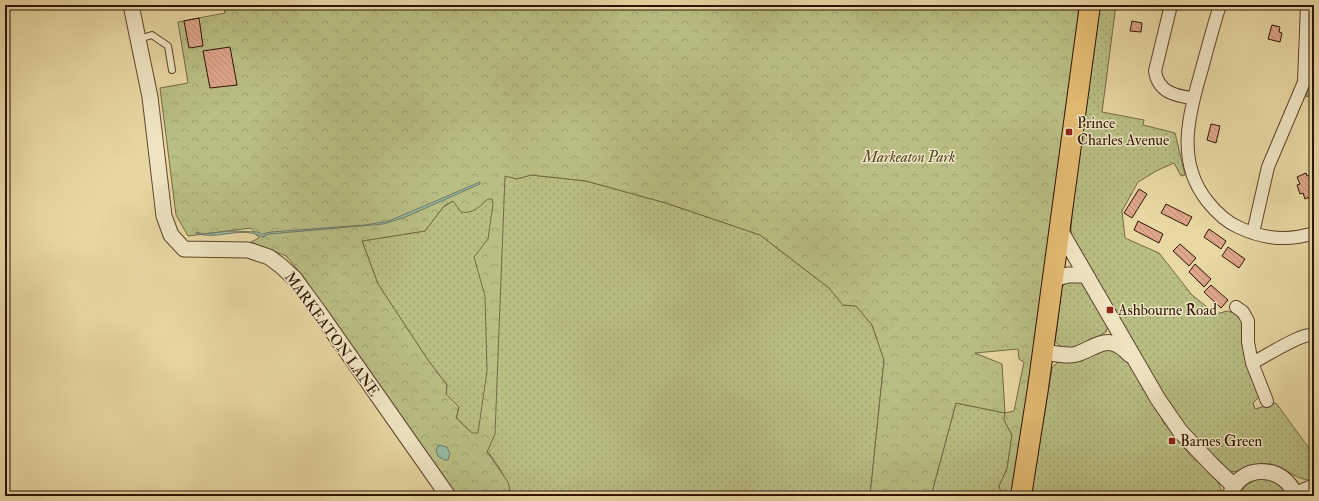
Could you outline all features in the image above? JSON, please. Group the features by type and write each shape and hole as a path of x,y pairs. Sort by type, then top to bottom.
{"highway":[{"path":"1021,496 1043,352 1090,5"}],"street":[{"name":"MARKEATON LANE","path":"131,5 150,97 164,216 171,235 184,249 239,249 253,251 270,257 286,270 294,278 319,312 448,496"},
{"path":"1171,5 1155,72 1156,79 1169,93 1193,98"},
{"path":"1220,5 1193,98 1188,122 1186,144 1193,179 1204,197 1218,214 1235,226 1271,238 1286,239 1314,234"},
{"path":"1253,233 1268,167 1304,82 1310,30 1307,5"},
{"path":"1060,230 1158,399 1180,431 1213,466 1232,491 1239,480 1252,472 1267,471 1281,476 1287,481 1295,495 1314,486"},
{"path":"1053,279 1068,275 1086,275"},
{"path":"1236,307 1243,312 1248,321 1248,342 1252,363 1267,401"},
{"path":"1252,363 1298,339 1311,334 1314,335"},
{"path":"1043,352 1077,354 1094,345 1110,342 1120,346 1136,362"}],"lane":[{"path":"139,39 152,35 168,46 172,70"}],"green space":[{"name":"Markeaton Park","path":"223,5 1082,5 1015,496 1002,496 999,486 1007,469 1012,435 1004,420 1005,413 956,403 931,496 870,496 884,360 872,325 856,306 843,305 829,288 760,235 666,203 586,181 531,175 517,179 505,176 495,434 487,452 508,482 511,496 456,496 303,276 286,256 251,242 259,238 251,228 188,236 176,215 160,88 188,83 178,22 225,13","holes":["488,199 492,199 493,204 488,239 474,257 485,296 487,371 478,433 472,433 456,418 459,407 446,394 447,385 428,360 378,284 362,241 425,231 444,206 453,201 461,212 469,212 482,205","1018,349 1019,359 1024,362 1014,411 1005,413 1002,364 975,353"]},
{"path":"1100,5 1116,5 1102,112 1144,120 1143,125 1175,133 1185,175 1181,176 1174,163 1158,170 1138,182 1122,211 1125,238 1159,253 1192,295 1216,314 1227,311 1241,315 1260,396 1253,403 1255,409 1276,403 1314,455 1314,471 1312,473 1314,480 1301,478 1282,468 1265,463 1235,472 1230,472 1207,452 1167,404 1072,239 1071,228 1073,204"},
{"path":"1313,34 1314,94 1306,97 1310,80"},
{"path":"505,175 517,179 531,175 586,181 666,203 760,235 829,288 843,305 856,306 872,325 884,360 870,496 511,496 503,475 490,454 473,434 456,418 459,407 446,394 447,385 428,360 378,284 362,241 425,231 444,206"},
{"path":"1067,282 1085,282 1108,325 1106,332 1080,347 1067,348 1061,346 1055,341 1062,287"},
{"path":"1101,347 1122,352 1159,412 1163,422 1194,460 1213,474 1219,484 1222,496 1031,496 1052,368 1061,360 1074,354"},
{"path":"956,403 1005,413 1004,420 1012,435 1007,469 999,486 1002,496 931,496"},
{"path":"1258,479 1276,483 1288,496 1238,496 1246,485"}],"shaded area":[{"path":"480,182 480,184 403,218 383,224 269,234 262,237 246,232 212,235 204,235 196,233 203,234 230,231 258,232 262,234 271,232 365,225 389,221"},
{"path":"439,445 447,447 450,454 448,460 444,460 438,456 436,450"}],"building":[{"path":"199,18 203,46 189,48 184,21"},
{"path":"1132,21 1142,23 1141,32 1130,31"},
{"path":"1272,25 1280,27 1279,32 1282,33 1280,42 1268,39"},
{"path":"230,47 237,85 210,88 203,51"},
{"path":"1211,124 1220,126 1216,143 1207,140"},
{"path":"1306,173 1307,176 1314,173 1314,195 1305,199 1303,193 1300,194 1297,185 1300,184 1297,177"},
{"path":"1139,189 1147,194 1132,218 1124,213"},
{"path":"1166,204 1192,217 1187,226 1161,213"},
{"path":"1138,221 1163,234 1159,243 1134,230"},
{"path":"1209,229 1226,241 1221,249 1204,237"},
{"path":"1180,244 1196,258 1189,266 1173,251"},
{"path":"1228,247 1245,259 1239,268 1222,256"},
{"path":"1195,264 1211,279 1204,287 1189,272"},
{"path":"1211,285 1228,300 1221,308 1204,292"}],"place":[{"name":"Prince Charles Avenue","path":"1069,132"},
{"name":"Ashbourne Road","path":"1110,310"},
{"name":"Barnes Green","path":"1172,441"}]}
